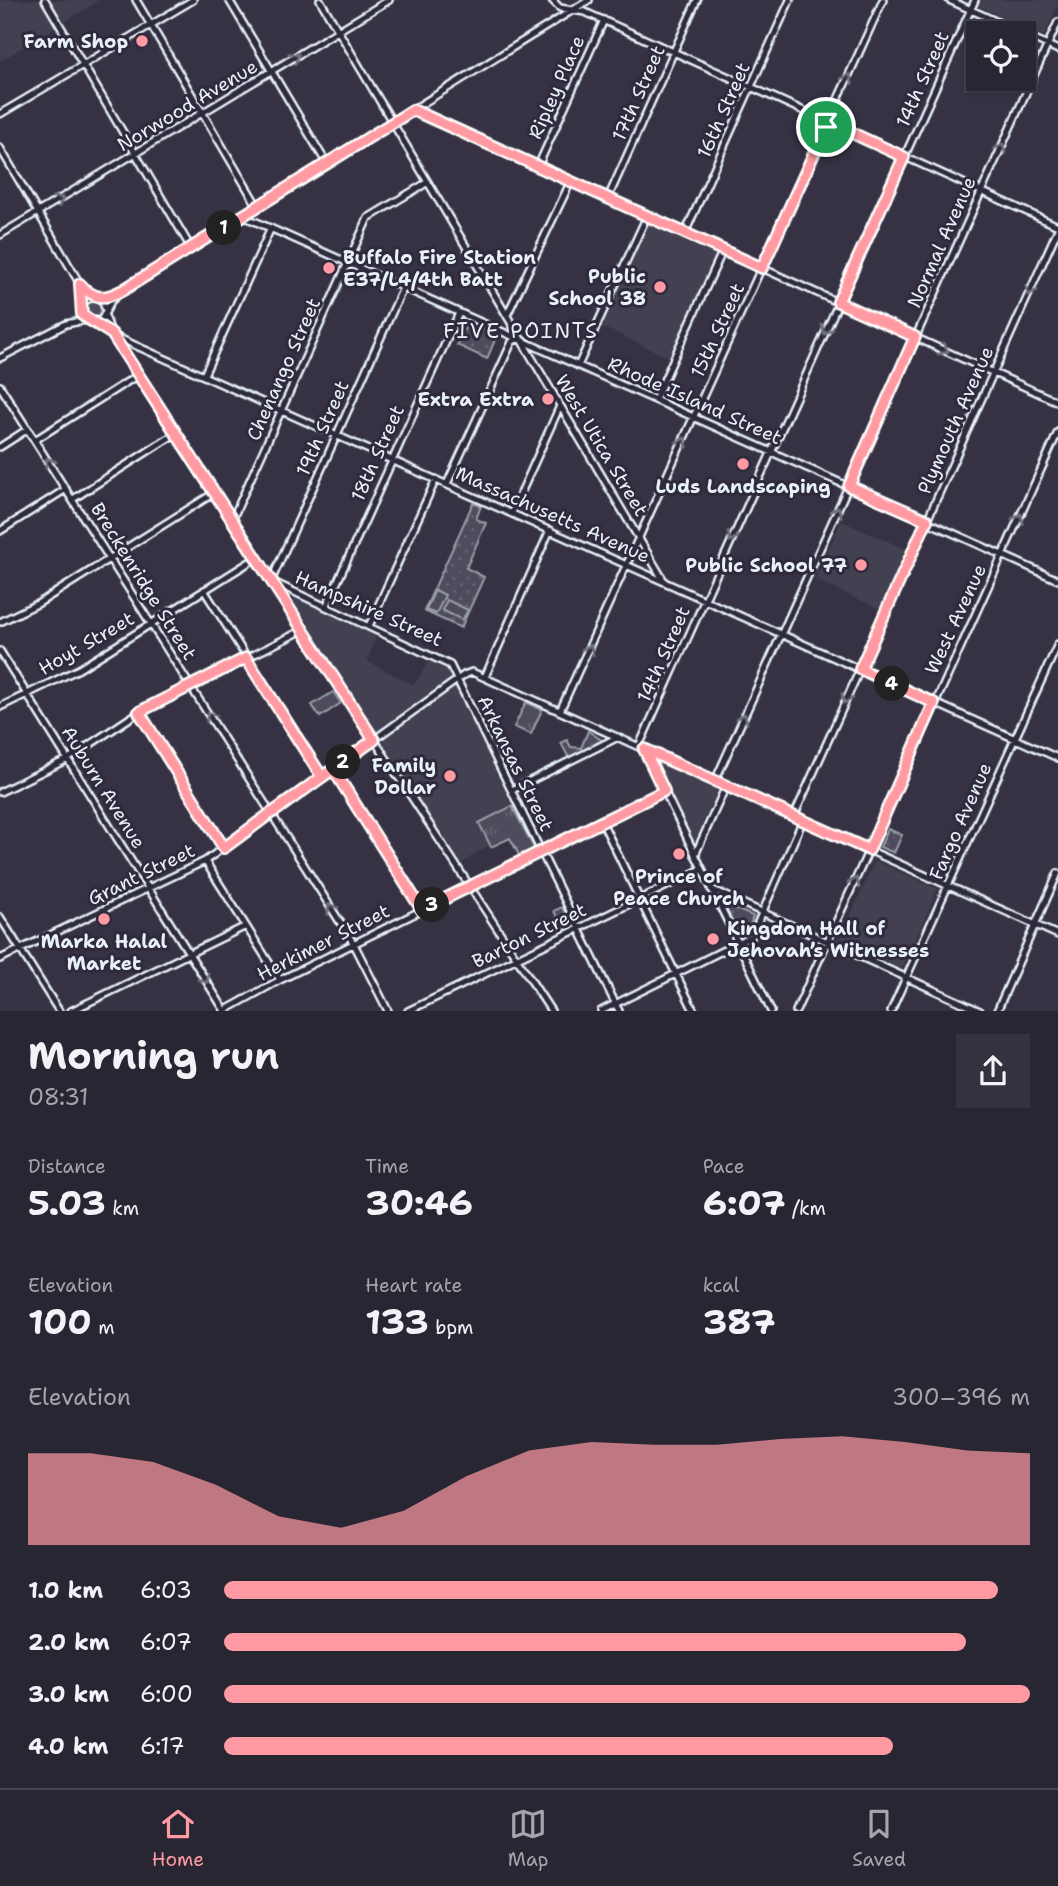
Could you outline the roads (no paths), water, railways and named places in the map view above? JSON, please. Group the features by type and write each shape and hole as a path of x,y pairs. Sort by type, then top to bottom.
{"street":[{"path":"45,0 191,248"},
{"path":"136,0 258,207"},
{"path":"0,114 193,0"},
{"path":"229,0 327,164"},
{"name":"West Utica Street","path":"320,0 664,581"},
{"name":"Norwood Avenue","path":"0,235 390,0"},
{"path":"552,0 570,11 586,12 604,20 1058,227"},
{"path":"65,324 86,320 94,323 123,290 589,0"},
{"name":"17th Street","path":"608,198 697,0"},
{"name":"16th Street","path":"685,233 790,0"},
{"name":"15th Street","path":"561,711 883,0"},
{"path":"949,0 995,21"},
{"name":"14th Street","path":"641,747 704,599 975,0"},
{"name":"Ripley Place","path":"538,166 604,20"},
{"name":"Normal Avenue","path":"715,781 1058,22"},
{"path":"1036,40 1058,50"},
{"path":"413,110 1058,402"},
{"path":"0,148 80,284 96,298 105,313 112,334 175,434 551,1011"},
{"path":"507,315 571,181"},
{"name":"Chenango Street","path":"232,520 368,218 428,182"},
{"name":"Rhode Island Street","path":"243,216 1058,580"},
{"path":"578,366 647,216"},
{"name":"Plymouth Avenue","path":"794,816 1058,227"},
{"path":"204,375 271,228"},
{"path":"655,400 723,250"},
{"path":"0,358 65,324 81,310 83,302 80,284"},
{"name":"19th Street","path":"271,581 403,288"},
{"path":"83,302 123,290"},
{"path":"81,310 86,320"},
{"name":"18th Street","path":"326,607 459,313"},
{"name":"Massachusetts Avenue","path":"94,323 112,334 1058,758"},
{"path":"447,484 512,342 519,337"},
{"path":"35,440 138,375"},
{"name":"Breckenridge Street","path":"0,386 354,944 388,1011"},
{"path":"512,513 560,406"},
{"path":"0,447 28,429"},
{"name":"West Avenue","path":"796,1011 1058,432"},
{"path":"72,499 175,434"},
{"path":"369,626 436,479"},
{"path":"0,531 66,489"},
{"path":"0,622 38,603 214,494"},
{"path":"485,677 550,530"},
{"name":"Hoyt Street","path":"0,707 79,669 256,558"},
{"name":"Hampshire Street","path":"271,581 445,660 458,680"},
{"path":"204,590 322,777"},
{"path":"0,792 68,759 139,712 303,630"},
{"name":"Fargo Avenue","path":"891,1011 1058,644"},
{"name":"Auburn Avenue","path":"0,651 225,1011"},
{"path":"458,680 472,673 485,677 1058,935"},
{"name":"Grant Street","path":"0,959 205,862 458,680"},
{"name":"Arkansas Street","path":"458,680 619,1011"},
{"path":"139,712 224,848"},
{"path":"512,790 618,737"},
{"path":"641,747 771,1011"},
{"path":"333,769 422,910"},
{"path":"695,855 726,786"},
{"name":"Herkimer Street","path":"225,1011 279,979 664,791"},
{"path":"601,1011 752,936 803,820"},
{"path":"602,822 694,1011"},
{"path":"205,862 279,979"},
{"name":"Barton Street","path":"408,1011 702,869"},
{"path":"997,1011 1058,873"},
{"path":"711,889 981,1011"},
{"path":"0,918 59,1011"},
{"path":"71,1011 246,926"}],"place":[{"name":"Farm Shop","path":"142,41"},
{"name":"Buffalo Fire Station E37/L4/4th Batt","path":"329,268"},
{"name":"Public School 38","path":"660,287"},
{"name":"Extra Extra","path":"548,399"},
{"name":"Luds Landscaping","path":"743,464"},
{"name":"Public School 77","path":"861,565"},
{"name":"Family Dollar","path":"450,776"},
{"name":"Prince of Peace Church","path":"679,854"},
{"name":"Marka Halal Market","path":"104,919"},
{"name":"Kingdom Hall of Jehovah’s Witnesses","path":"713,939"}],"district":[{"name":"FIVE POINTS","path":"521,331"}]}
